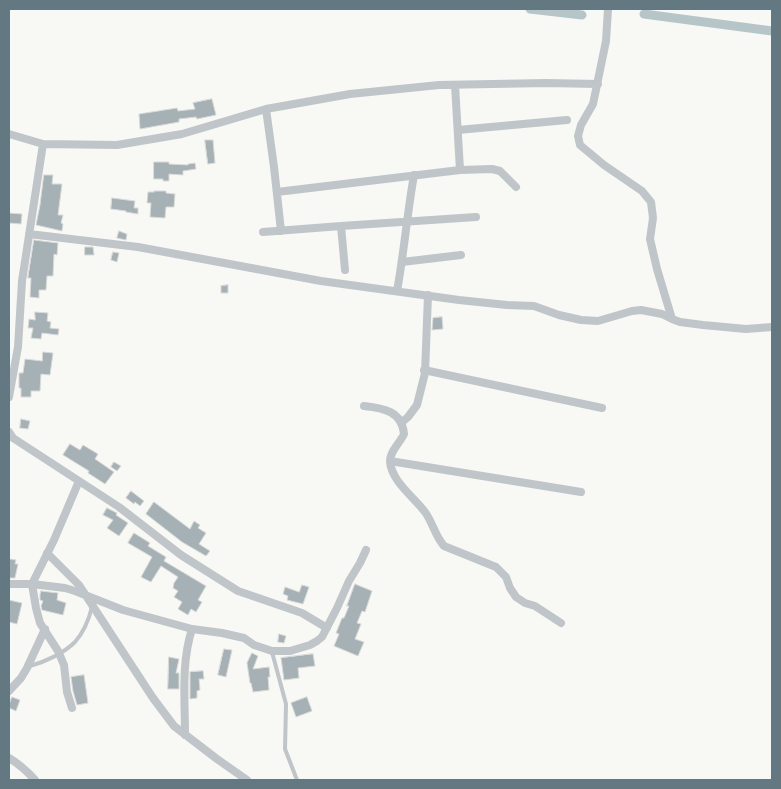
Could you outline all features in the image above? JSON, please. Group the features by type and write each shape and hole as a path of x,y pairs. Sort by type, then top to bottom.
{"street":[{"path":"608,9 606,41 598,84 593,104 581,125 578,136 580,145 604,165 642,191 651,202 653,218 650,239 672,319"},
{"path":"9,134 43,144 116,145 182,134 266,109 350,94 439,85 598,84"},
{"path":"455,85 460,170"},
{"path":"266,109 281,231"},
{"path":"458,130 567,120"},
{"path":"9,396 11,371 18,347 22,281 43,144"},
{"path":"277,192 460,170 492,169 500,171 516,187"},
{"path":"397,291 414,175"},
{"path":"263,232 476,217"},
{"path":"341,226 345,270"},
{"path":"29,234 138,247 321,280 397,291 507,305 534,306 581,320 598,321 641,310 662,314 680,322 703,325 746,329 772,327"},
{"path":"402,262 461,255"},
{"path":"401,422 408,417 417,405 424,370 428,295"},
{"path":"424,370 602,408"},
{"path":"364,406 388,411 401,422 404,434 393,451 390,461 394,474 426,513 439,540 444,546 496,567 506,577 516,597 525,603 535,606 561,623"},
{"path":"9,432 13,438 119,507 181,555 238,591 302,612 327,628"},
{"path":"390,461 581,492"},
{"path":"72,708 67,692 64,665 59,653 40,623 32,584 79,481"},
{"path":"9,584 32,584 65,588 123,610 192,629 244,638 254,645 272,651 290,651 317,641 322,636 366,550"},
{"path":"47,553 79,585 174,726 247,780"},
{"path":"184,735 187,643 192,629"},
{"path":"9,691 21,678 28,666 44,630"},
{"path":"9,758 25,769 35,780"}],"lane":[{"path":"28,666 40,663 75,642 90,617 93,605"},
{"path":"272,651 286,704 285,749 297,780"}],"building":[{"path":"212,99 216,115 197,119 196,117 179,119 179,122 140,129 139,114 177,108 178,111 195,109 193,103"},
{"path":"205,140 213,140 215,163 208,164"},
{"path":"154,162 188,165 195,163 196,169 183,171 183,175 169,174 169,181 163,181 163,179 154,179"},
{"path":"44,175 53,175 52,184 62,184 58,215 63,215 62,231 36,225"},
{"path":"166,191 166,193 175,194 174,207 166,207 165,218 150,217 151,203 147,203 148,192"},
{"path":"112,198 135,201 134,208 138,208 138,214 111,209"},
{"path":"9,213 22,214 21,224 9,223"},
{"path":"119,231 127,234 126,240 117,238"},
{"path":"34,240 58,243 57,255 54,254 53,276 47,276 46,290 39,290 39,298 30,297 31,278 28,278"},
{"path":"85,247 93,247 94,255 85,255"},
{"path":"113,252 119,253 117,262 111,260"},
{"path":"228,285 228,293 221,293 221,286"},
{"path":"35,312 48,313 47,321 51,322 50,328 59,329 58,335 42,333 41,339 31,338 33,328 28,328 29,319 35,320"},
{"path":"442,317 443,329 432,330 433,318"},
{"path":"43,352 53,353 50,375 41,374 40,391 31,391 31,397 21,397 19,373 23,373 25,359 42,361"},
{"path":"21,419 30,421 28,429 20,428"},
{"path":"70,444 80,450 83,445 98,454 95,459 114,472 105,484 88,473 89,471 63,455"},
{"path":"114,462 121,466 117,471 111,467"},
{"path":"131,491 144,501 140,506 126,498"},
{"path":"154,502 190,529 194,521 200,525 198,528 206,533 199,544 210,551 206,556 182,542 146,514"},
{"path":"107,508 117,513 116,515 128,523 119,536 107,528 113,520 103,515"},
{"path":"134,533 150,543 148,546 166,557 164,561 206,586 198,600 202,602 196,612 191,609 188,615 178,609 182,602 174,597 178,591 173,588 178,577 161,566 151,582 141,577 152,557 128,543"},
{"path":"10,559 16,560 15,564 18,564 15,578 9,578"},
{"path":"355,584 372,591 365,612 362,611 357,623 361,624 355,639 364,642 358,656 334,646 339,634 336,633 349,606 347,606"},
{"path":"302,585 309,587 303,604 287,600 288,596 283,594 285,587 299,592"},
{"path":"41,591 58,593 57,600 66,603 63,615 42,610"},
{"path":"9,600 22,603 17,624 9,622"},
{"path":"279,634 286,636 284,643 278,642"},
{"path":"224,649 232,650 226,677 218,675"},
{"path":"252,653 258,656 253,669 269,667 269,690 253,692 247,663"},
{"path":"313,654 315,666 298,668 299,678 284,680 281,658"},
{"path":"169,657 179,659 176,673 179,673 179,689 168,689"},
{"path":"203,671 204,679 199,679 200,690 197,691 197,698 190,699 190,672"},
{"path":"84,675 88,703 77,705 71,677"},
{"path":"12,697 20,700 16,711 9,708"},
{"path":"307,697 312,711 296,717 291,703"}],"waterway":[{"path":"530,9 582,15"},
{"path":"644,14 772,31"}]}
